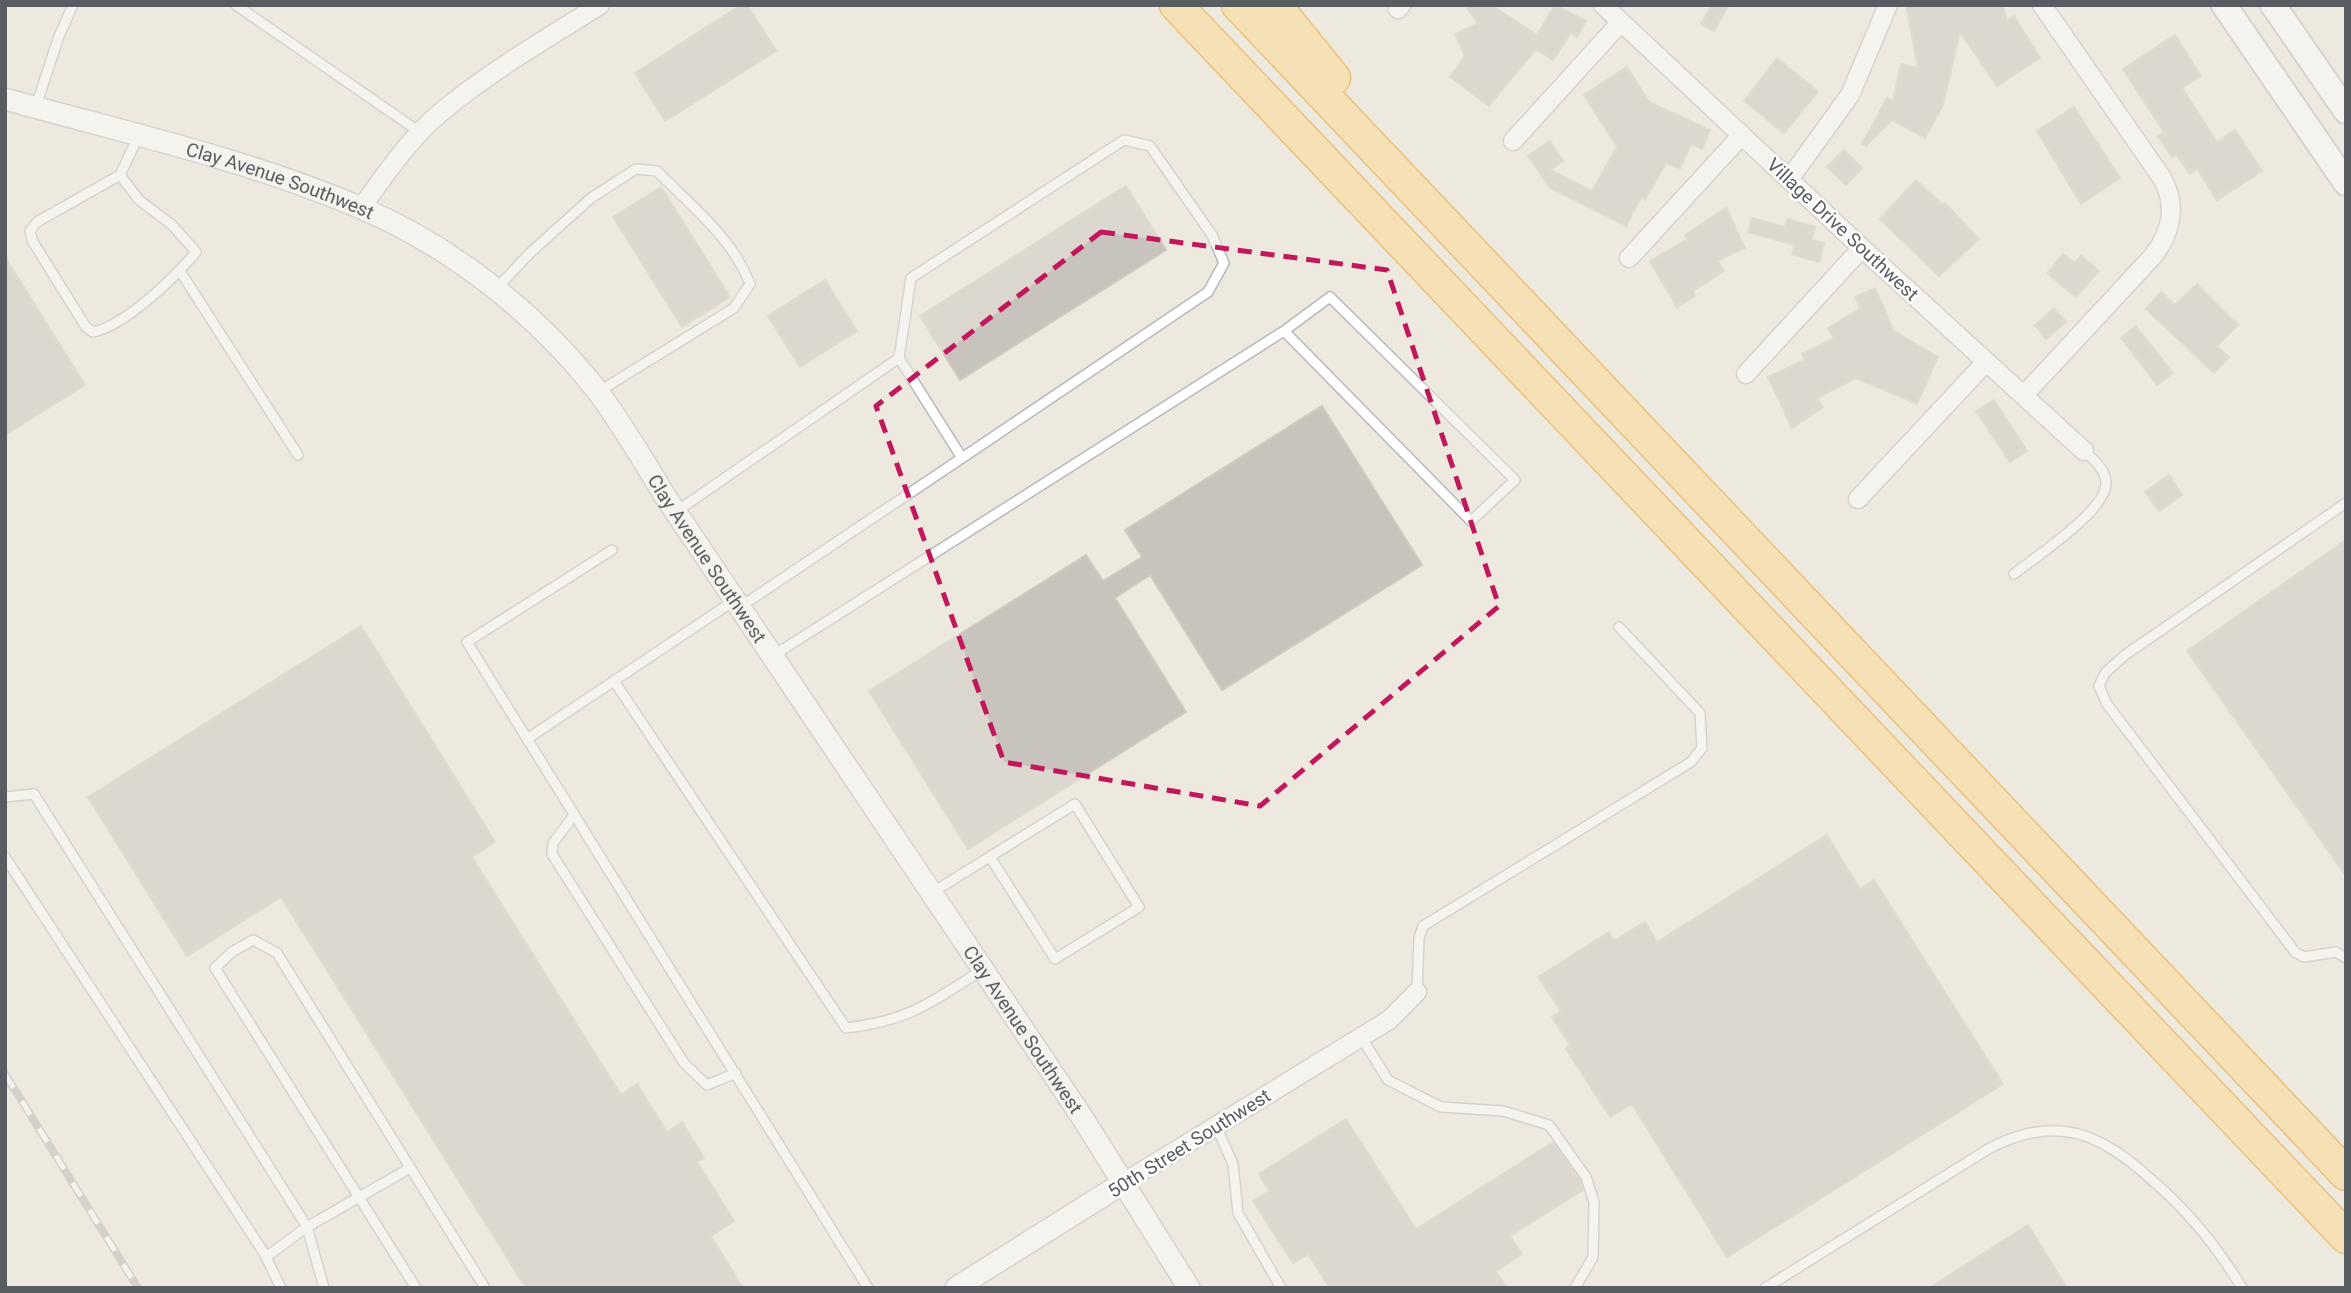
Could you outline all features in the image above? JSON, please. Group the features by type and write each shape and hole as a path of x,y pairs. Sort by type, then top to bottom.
{"highway":[{"path":"1162,5 1278,113"},
{"path":"1176,5 2346,1237"},
{"path":"1238,5 2346,1174"},
{"path":"1275,5 1517,297"}],"main road":[{"path":"2224,5 2346,183"},
{"path":"2273,5 2346,111"}],"street":[{"path":"361,208 439,114 504,66 600,5"},
{"name":"Village Drive Southwest","path":"1604,5 1862,248 2084,450"},
{"path":"1790,178 1850,95 1888,5"},
{"path":"2024,395 2154,255 2171,222 2170,198 2162,178 2042,5"},
{"path":"1513,141 1621,22"},
{"name":"Clay Avenue Southwest","path":"5,99 301,185 361,208 415,236 496,289 565,354 598,392 675,512 983,969 1189,1288"},
{"path":"1629,258 1742,135"},
{"path":"1746,374 1862,248"},
{"path":"1858,499 1986,362"},
{"name":"50th Street Southwest","path":"956,1288 1389,1020 1417,992"}],"lane":[{"path":"35,108 59,36 73,5"},
{"path":"236,5 421,133"},
{"path":"120,175 139,200 193,245 196,252 180,271 109,329 93,332 86,327 33,242 30,231 37,222 120,175 138,137"},
{"path":"527,739 962,458 1208,292 1224,263 1212,235 1150,146 1124,140 911,278 899,358 962,458"},
{"path":"496,289 530,253 591,198 636,169 657,171 727,240 740,257 750,284 734,308 598,392"},
{"path":"180,271 298,455"},
{"path":"773,656 1284,331 1330,298 1516,480 1471,521 1284,331"},
{"path":"675,512 899,358"},
{"path":"2014,573 2080,522 2101,499 2106,483 2104,475 2084,450"},
{"path":"2346,503 2125,655 2105,673 2099,686 2107,705 2295,952 2304,957 2336,952 2346,958"},
{"path":"612,550 467,642 868,1288"},
{"path":"1417,992 1419,937 1423,926 1691,762 1702,748 1700,713 1619,627"},
{"path":"614,681 846,1028 881,1024 911,1014 983,969"},
{"path":"5,797 34,794 307,1227 324,1288"},
{"path":"932,893 1075,804 1139,907 1055,959 990,857"},
{"path":"575,815 553,843 552,854 684,1063 707,1085 736,1073"},
{"path":"5,857 266,1256 281,1288"},
{"path":"416,1288 215,968 232,952 253,940 277,953 485,1288"},
{"path":"1361,1037 1388,1080 1441,1107 1503,1111 1549,1125 1586,1177 1594,1202 1593,1257 1575,1288"},
{"path":"1216,1126 1233,1164 1238,1213 1281,1288"},
{"path":"1765,1288 1990,1148 2025,1134 2059,1130 2099,1139 2126,1157 2202,1227 2242,1288"},
{"path":"266,1256 307,1227 410,1168"}],"highlighted area":[{"path":"1101,232 1387,270 1499,606 1260,806 1004,762 876,406"}],"building":[{"path":"741,5 747,5 776,51 665,121 635,73"},
{"path":"1465,5 1491,5 1537,35 1555,5 1586,21 1577,37 1571,33 1553,60 1536,49 1489,106 1450,77 1465,56 1455,34 1478,24"},
{"path":"1712,5 1729,5 1714,31 1701,24"},
{"path":"1906,5 2002,5 2007,21 2014,16 2040,58 1997,86 1960,32 1943,105 1925,138 1892,120 1866,146 1862,144 1887,98 1893,101 1901,64 1918,68"},
{"path":"2175,35 2201,76 2182,88 2217,142 2235,130 2262,171 2217,200 2197,169 2190,174 2176,154 2172,157 2158,136 2164,132 2123,69"},
{"path":"1777,58 1818,92 1784,133 1744,101"},
{"path":"1627,67 1649,102 1710,130 1702,149 1691,144 1680,169 1666,163 1645,200 1641,197 1626,226 1550,188 1528,156 1550,141 1563,161 1550,170 1592,191 1617,147 1584,95"},
{"path":"2074,107 2120,178 2081,204 2037,131"},
{"path":"1844,150 1862,168 1846,185 1827,167"},
{"path":"1916,180 1943,205 1945,203 1979,239 1939,276 1880,219"},
{"path":"1126,186 1166,250 960,380 920,316"},
{"path":"661,187 730,297 682,327 613,217"},
{"path":"1726,208 1745,248 1717,261 1724,271 1693,291 1695,296 1677,307 1650,261 1688,239 1685,235"},
{"path":"1752,218 1785,227 1787,219 1815,227 1811,240 1824,243 1819,262 1792,254 1795,245 1748,232"},
{"path":"2063,254 2075,263 2081,256 2099,271 2076,297 2047,273"},
{"path":"5,257 85,385 5,435"},
{"path":"825,280 857,331 800,367 768,316"},
{"path":"2197,284 2238,325 2217,346 2229,357 2214,373 2146,309 2161,292 2175,305"},
{"path":"1875,288 1894,331 1938,357 1917,404 1856,378 1817,398 1823,407 1792,428 1768,377 1805,360 1802,354 1834,338 1828,328 1860,309 1855,297"},
{"path":"2054,308 2066,322 2046,339 2035,325"},
{"path":"2136,326 2173,373 2157,385 2121,338"},
{"path":"1994,400 2027,451 2010,462 1976,411"},
{"path":"1322,406 1422,565 1222,690 1150,575 1115,598 1186,712 968,849 869,691 1086,555 1103,581 1142,557 1125,530"},
{"path":"2169,475 2182,495 2159,511 2145,492"},
{"path":"2346,540 2346,876 2187,651"},
{"path":"361,626 495,842 472,857 621,1095 637,1084 667,1132 682,1122 704,1158 697,1162 734,1221 711,1236 743,1288 526,1288 281,897 187,956 88,797"},
{"path":"1827,835 1860,889 1874,880 2003,1084 1727,1257 1632,1104 1610,1117 1566,1049 1570,1045 1552,1017 1561,1011 1538,977 1609,932 1614,941 1645,922 1657,942"},
{"path":"1346,1119 1416,1229 1553,1142 1580,1180 1583,1190 1510,1236 1522,1254 1496,1271 1507,1288 1330,1288 1308,1254 1293,1263 1253,1201 1269,1191 1259,1174"},
{"path":"2028,1225 2067,1288 1929,1288"}],"railway":[{"path":"5,1074 138,1288"}]}
